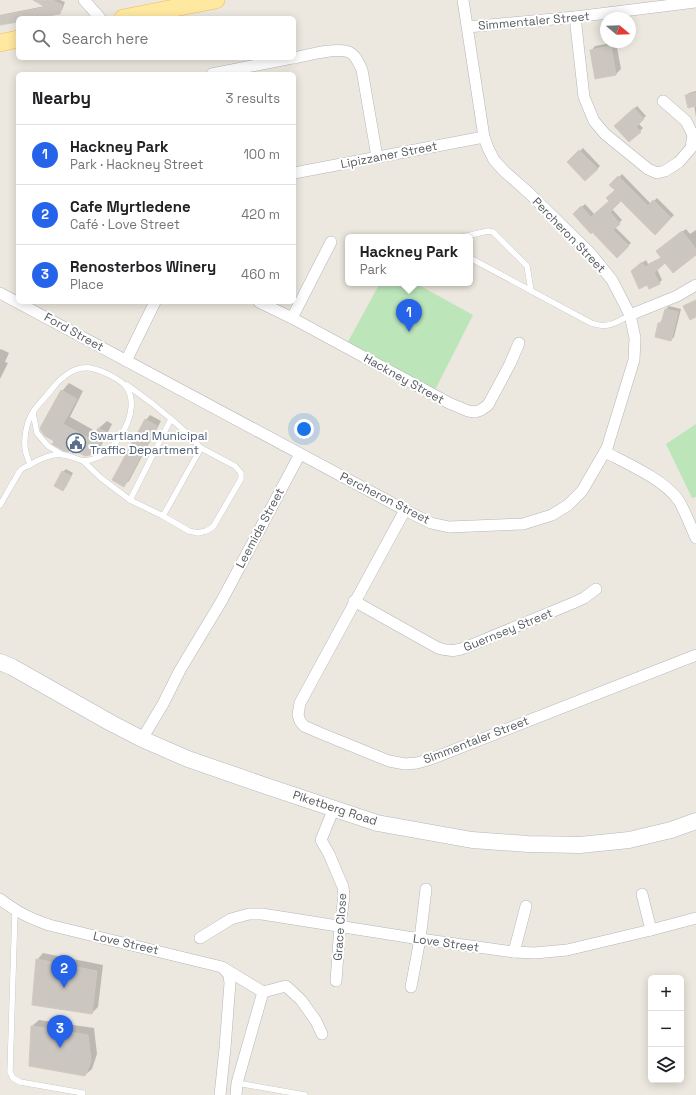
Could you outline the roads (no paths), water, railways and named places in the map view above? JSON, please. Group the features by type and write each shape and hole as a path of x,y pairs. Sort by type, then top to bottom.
{"main road":[{"path":"133,16 216,0"},
{"path":"0,43 16,39"}],"street":[{"path":"84,0 98,16"},
{"name":"Percheron Street","path":"126,361 431,523 448,527 523,524 552,515 568,505 582,491 607,448 634,360 635,338 630,315 612,280 592,254 494,160 484,137 464,0"},
{"name":"Simmentaler Street","path":"468,27 575,17 696,2"},
{"path":"575,17 584,97 594,121 605,134 648,169 657,173 665,171 679,162 691,148 693,135 686,121 663,101"},
{"path":"296,57 336,50 350,52 355,57 362,70 377,157"},
{"path":"222,72 283,60"},
{"name":"Lipizzaner Street","path":"296,173 484,137"},
{"path":"292,318 331,242"},
{"path":"630,315 677,296 696,284"},
{"name":"Ford Street","path":"1,296 16,301"},
{"name":"Ford Street","path":"24,304 126,361"},
{"path":"126,361 154,304"},
{"name":"Hackney Street","path":"263,304 292,318 449,403 468,411 475,412 488,405 510,364 519,342"},
{"path":"605,452 641,471 668,488 680,502 696,538"},
{"name":"Leemida Street","path":"142,739 163,704 180,670 221,602 300,454"},
{"name":"Simmentaler Street","path":"405,510 300,703 298,715 300,721 304,726 320,734 389,761 405,764 417,763 431,759 696,655"},
{"name":"Guernsey Street","path":"354,602 438,648 448,651 458,650 474,644 573,604 596,589"},
{"name":"Piketberg Road","path":"0,662 12,667 142,739 188,759 377,823 472,840 528,844 580,845 628,840 671,830 696,821"},
{"name":"Grace Close","path":"334,808 321,840 343,886 344,896 336,981"},
{"path":"411,987 420,940 426,889"},
{"path":"642,894 651,930"},
{"name":"Love Street","path":"0,898 15,910 33,920 49,925 222,967 263,992"},
{"path":"514,952 526,906"},
{"name":"Love Street","path":"200,938 232,919 249,914 262,914 420,940 514,952 535,953 567,950 696,918"},
{"path":"220,1095 230,983 229,975 222,967"},
{"path":"236,1095 237,1083 263,992 286,986 301,1000 316,1021 322,1034"}],"lane":[{"path":"473,234 488,231 493,232 527,266 531,291"},
{"path":"473,260 597,326 611,325 630,315"},
{"path":"30,465 26,452 25,440 26,429 33,412 57,382 66,374 85,368 103,372 123,383 153,404 188,434 201,448 235,466 241,473 241,479 213,527 198,533 189,531 130,500 101,478 83,461 64,455 48,446 37,433 33,412"},
{"path":"83,461 97,458 106,454 114,446 126,426 131,410 131,398 123,383"},
{"path":"130,500 171,419"},
{"path":"163,516 201,448"},
{"path":"0,505 20,471 41,458 64,455"},
{"path":"15,910 10,1072 13,1078 20,1082 83,1093"},
{"path":"237,1083 304,1095"}],"place":[{"name":"Hackney Park","path":"409,332"},
{"name":"Swartland Municipal Traffic Department","path":"76,443"},
{"name":"Cafe Myrtledene","path":"64,988"},
{"name":"Renosterbos Winery","path":"60,1048"}]}
